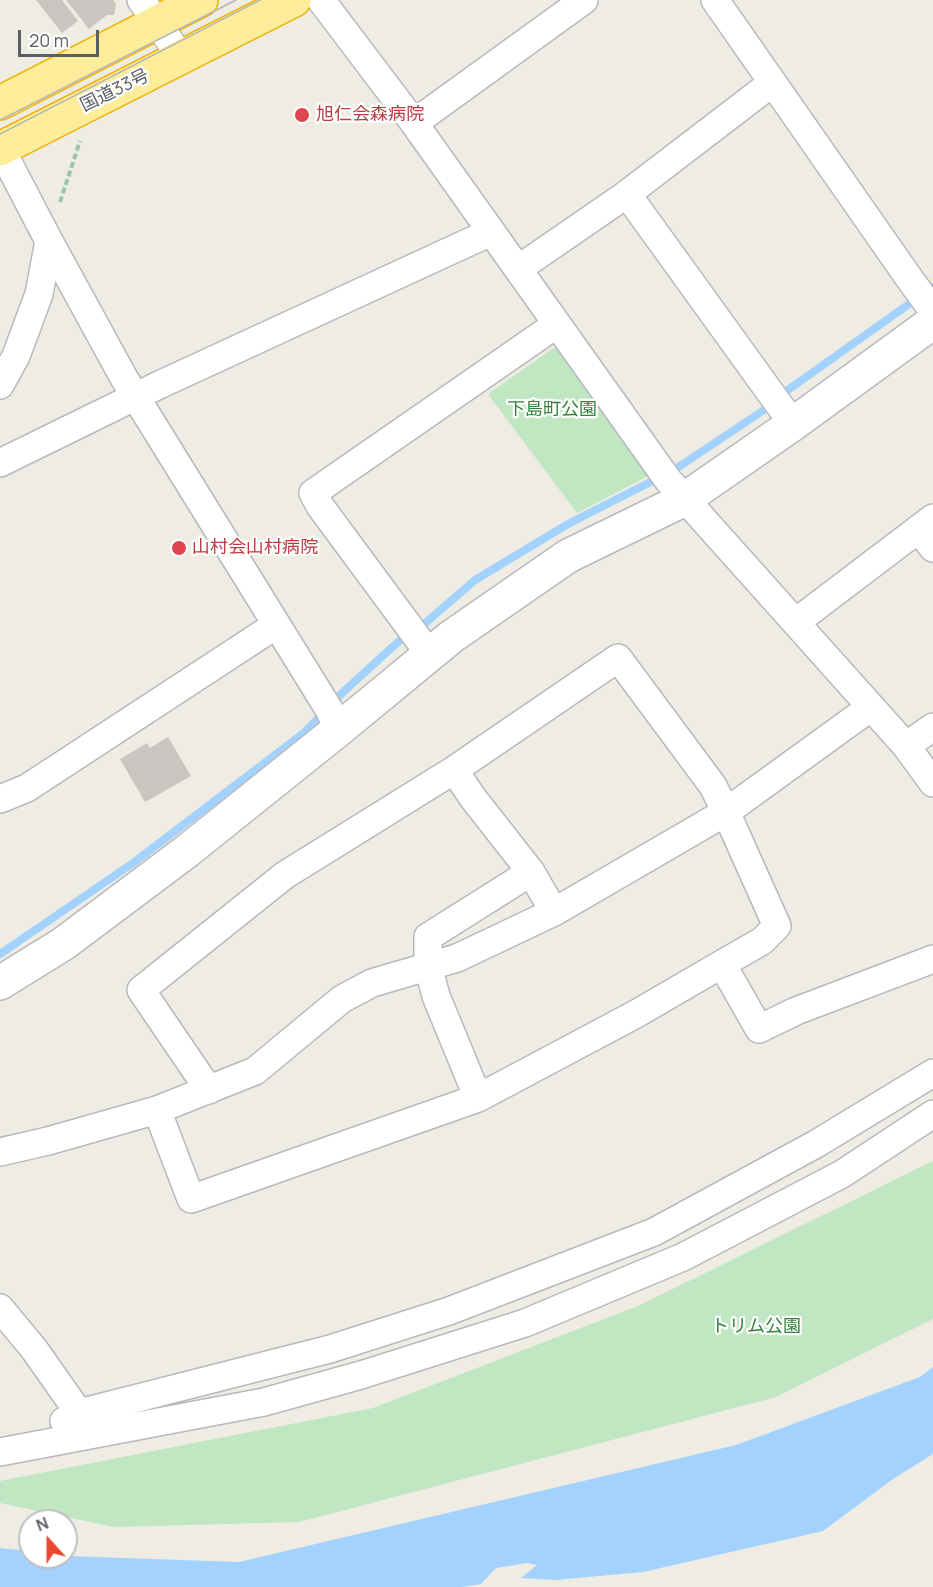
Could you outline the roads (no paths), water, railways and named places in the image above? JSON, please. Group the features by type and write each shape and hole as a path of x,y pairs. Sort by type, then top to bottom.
{"highway":[{"path":"0,103 149,11 201,0"},
{"name":"国道33号","path":"0,148 294,0"}],"street":[{"path":"321,0 414,123 676,490 906,746 933,783"},
{"path":"414,123 584,0"},
{"path":"0,983 63,944 187,851 329,711 420,642 451,637 568,556 676,490 782,408 931,312 715,0"},
{"path":"149,11 182,57"},
{"path":"518,269 627,194 772,82"},
{"path":"0,148 124,378 329,711"},
{"path":"627,194 782,408"},
{"path":"0,463 136,396 491,232"},
{"path":"0,385 16,356 39,294 49,241"},
{"path":"420,642 313,494 557,324"},
{"path":"796,622 928,532"},
{"path":"0,800 27,788 276,625"},
{"path":"157,1110 191,1199 477,1098 636,1014 762,941 777,926 713,786 618,658 454,770 285,875 141,990 208,1090"},
{"path":"0,1152 157,1110 255,1071 342,999 372,983 457,958 554,912 726,812 871,707"},
{"path":"906,746 933,727"},
{"path":"454,770 531,872 554,912"},
{"path":"477,1098 436,996 428,966 428,937 531,872"},
{"path":"722,964 759,1029 796,1011 933,959"},
{"path":"2,1452 79,1413 330,1349 450,1311 654,1232 816,1144 933,1073"},
{"path":"2,1452 264,1402 361,1375 525,1323 683,1257 842,1173 933,1114"},
{"path":"0,1308 34,1349 79,1413"}],"water":[{"path":"933,1367 933,1454 893,1479 823,1531 643,1572 555,1580 521,1578 537,1565 527,1563 496,1568 481,1584 462,1587 0,1587 0,1548 18,1550 18,1569 78,1569 78,1556 239,1562 736,1445 920,1377"}],"waterway":[{"path":"0,954 133,863 304,733 343,692 398,642 422,626 475,580 568,524 674,470 767,408 785,392 933,287"}],"tram line":[{"path":"0,120 236,0"},
{"path":"0,134 260,0"}],"place":[{"name":"旭仁会森病院","path":"302,115"},
{"name":"山村会山村病院","path":"179,548"}],"park label":[{"name":"下島町公園","path":"552,410"},
{"name":"トリム公園","path":"756,1327"}]}
